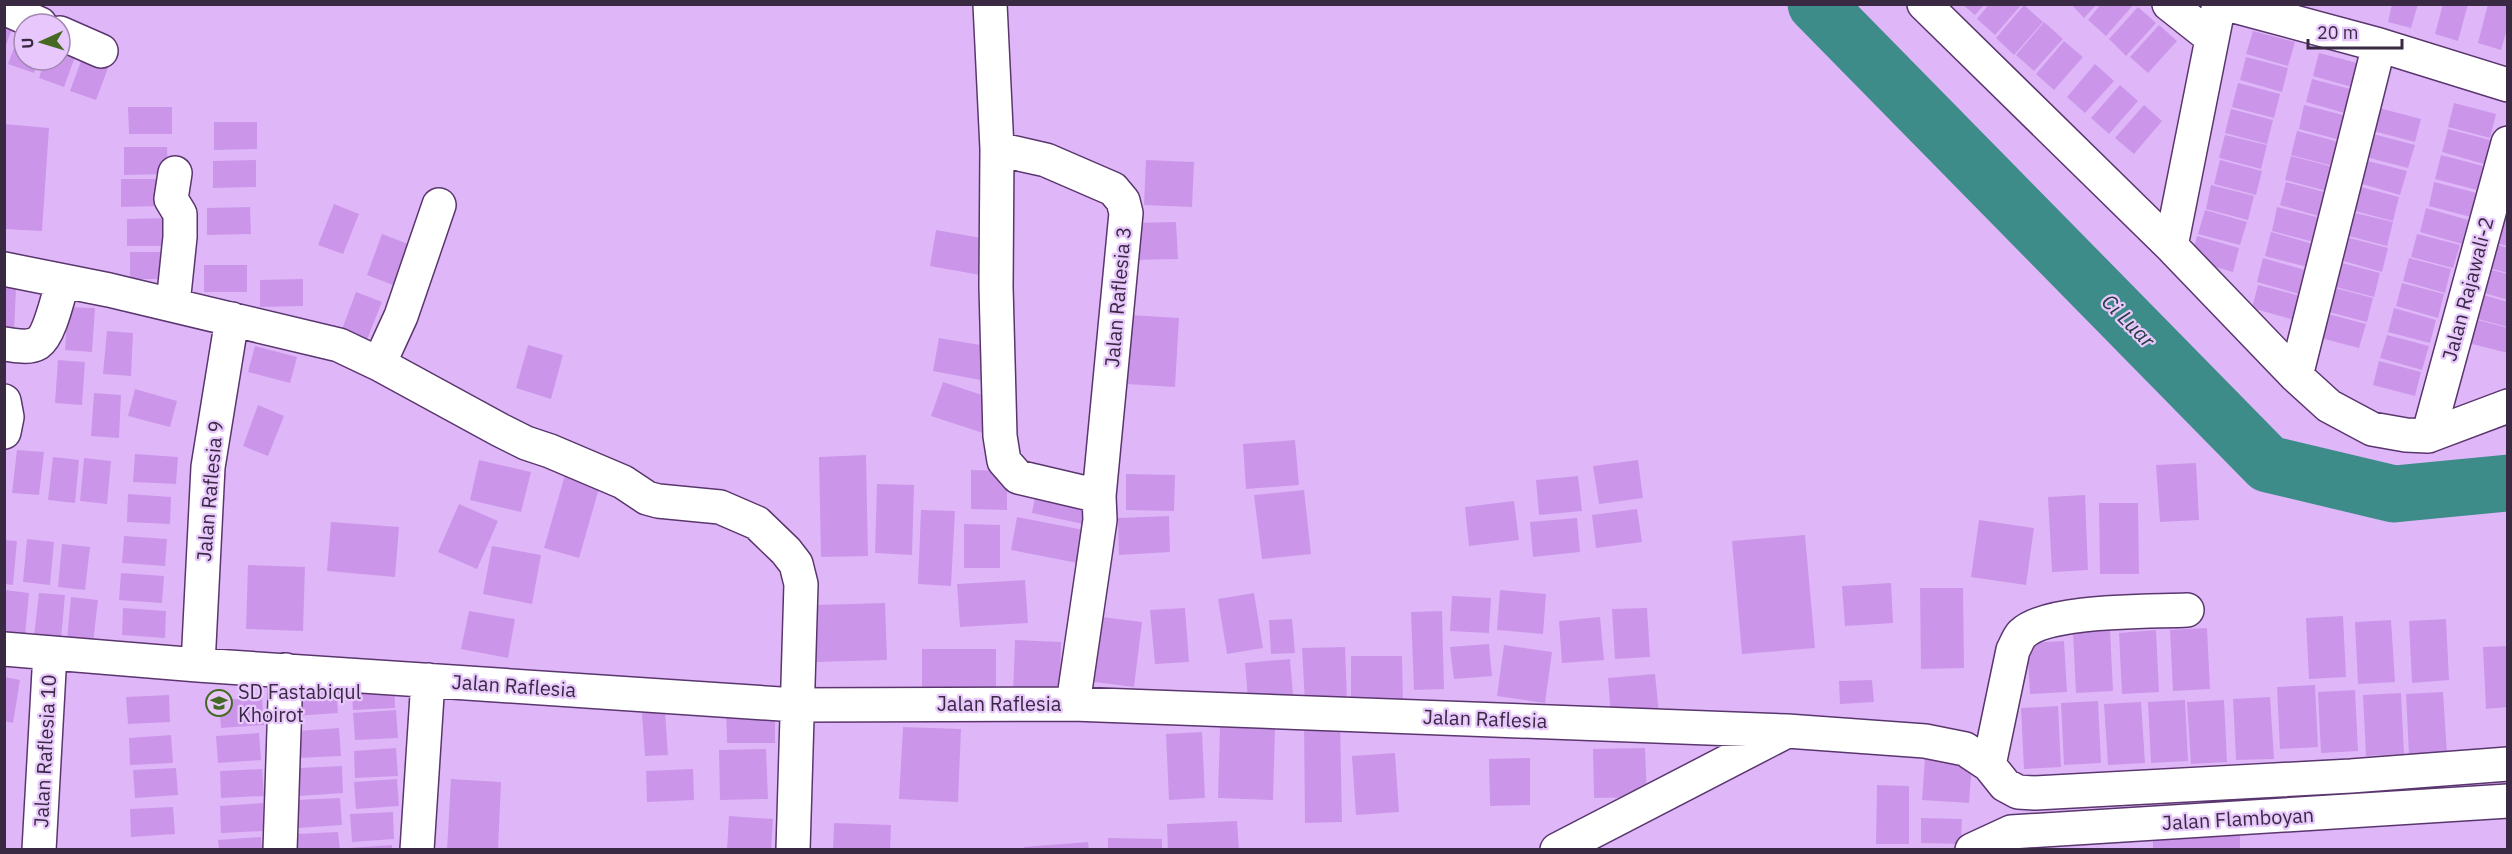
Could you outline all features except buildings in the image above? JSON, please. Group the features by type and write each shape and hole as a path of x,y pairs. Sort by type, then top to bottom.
{"street":[{"path":"990,4 997,149 996,286 1000,436 1004,461 1018,477 1099,495"},
{"path":"1924,4 2170,246 2296,376 2330,406 2372,429 2428,436 2508,406"},
{"path":"2169,4 2212,38"},
{"path":"2170,246 2219,4"},
{"path":"2227,4 2379,45 2508,85"},
{"path":"72,38 100,51"},
{"path":"2296,376 2379,45"},
{"name":"Jalan Rajawali-2","path":"2428,436 2508,143"},
{"name":"Jalan Raflesia 3","path":"997,149 1046,160 1113,189 1123,201 1126,213 1099,495 1100,520 1073,704"},
{"path":"172,304 180,237 180,214 171,199 175,173"},
{"path":"379,364 401,316 439,205"},
{"path":"4,269 172,304 339,345 379,364 500,430 624,482 647,498 720,507 757,523 796,564 801,584 793,849"},
{"path":"4,344 25,347 37,344 45,335 63,281"},
{"name":"Jalan Raflesia 9","path":"198,664 208,467 232,319"},
{"path":"4,401 7,417 4,432"},
{"path":"2011,832 1997,775 2013,650 2022,634 2044,621 2073,616 2187,610"},
{"name":"Jalan Raflesia","path":"4,649 796,705 1073,704 1787,731 1925,741 1965,749 2018,792 2036,794 2351,776 2508,764"},
{"name":"Jalan Raflesia 10","path":"39,849 50,653"},
{"path":"280,849 286,670"},
{"path":"417,849 428,680"},
{"path":"1557,849 1787,731"},
{"path":"2351,776 2354,812"},
{"name":"Jalan Flamboyan","path":"1972,849 2011,832 2508,801"}],"waterway":[{"name":"Ci Luar","path":"1816,4 2268,464 2394,494 2508,483"}],"place":[{"name":"SD Fastabiqul Khoirot","path":"219,703"}]}
